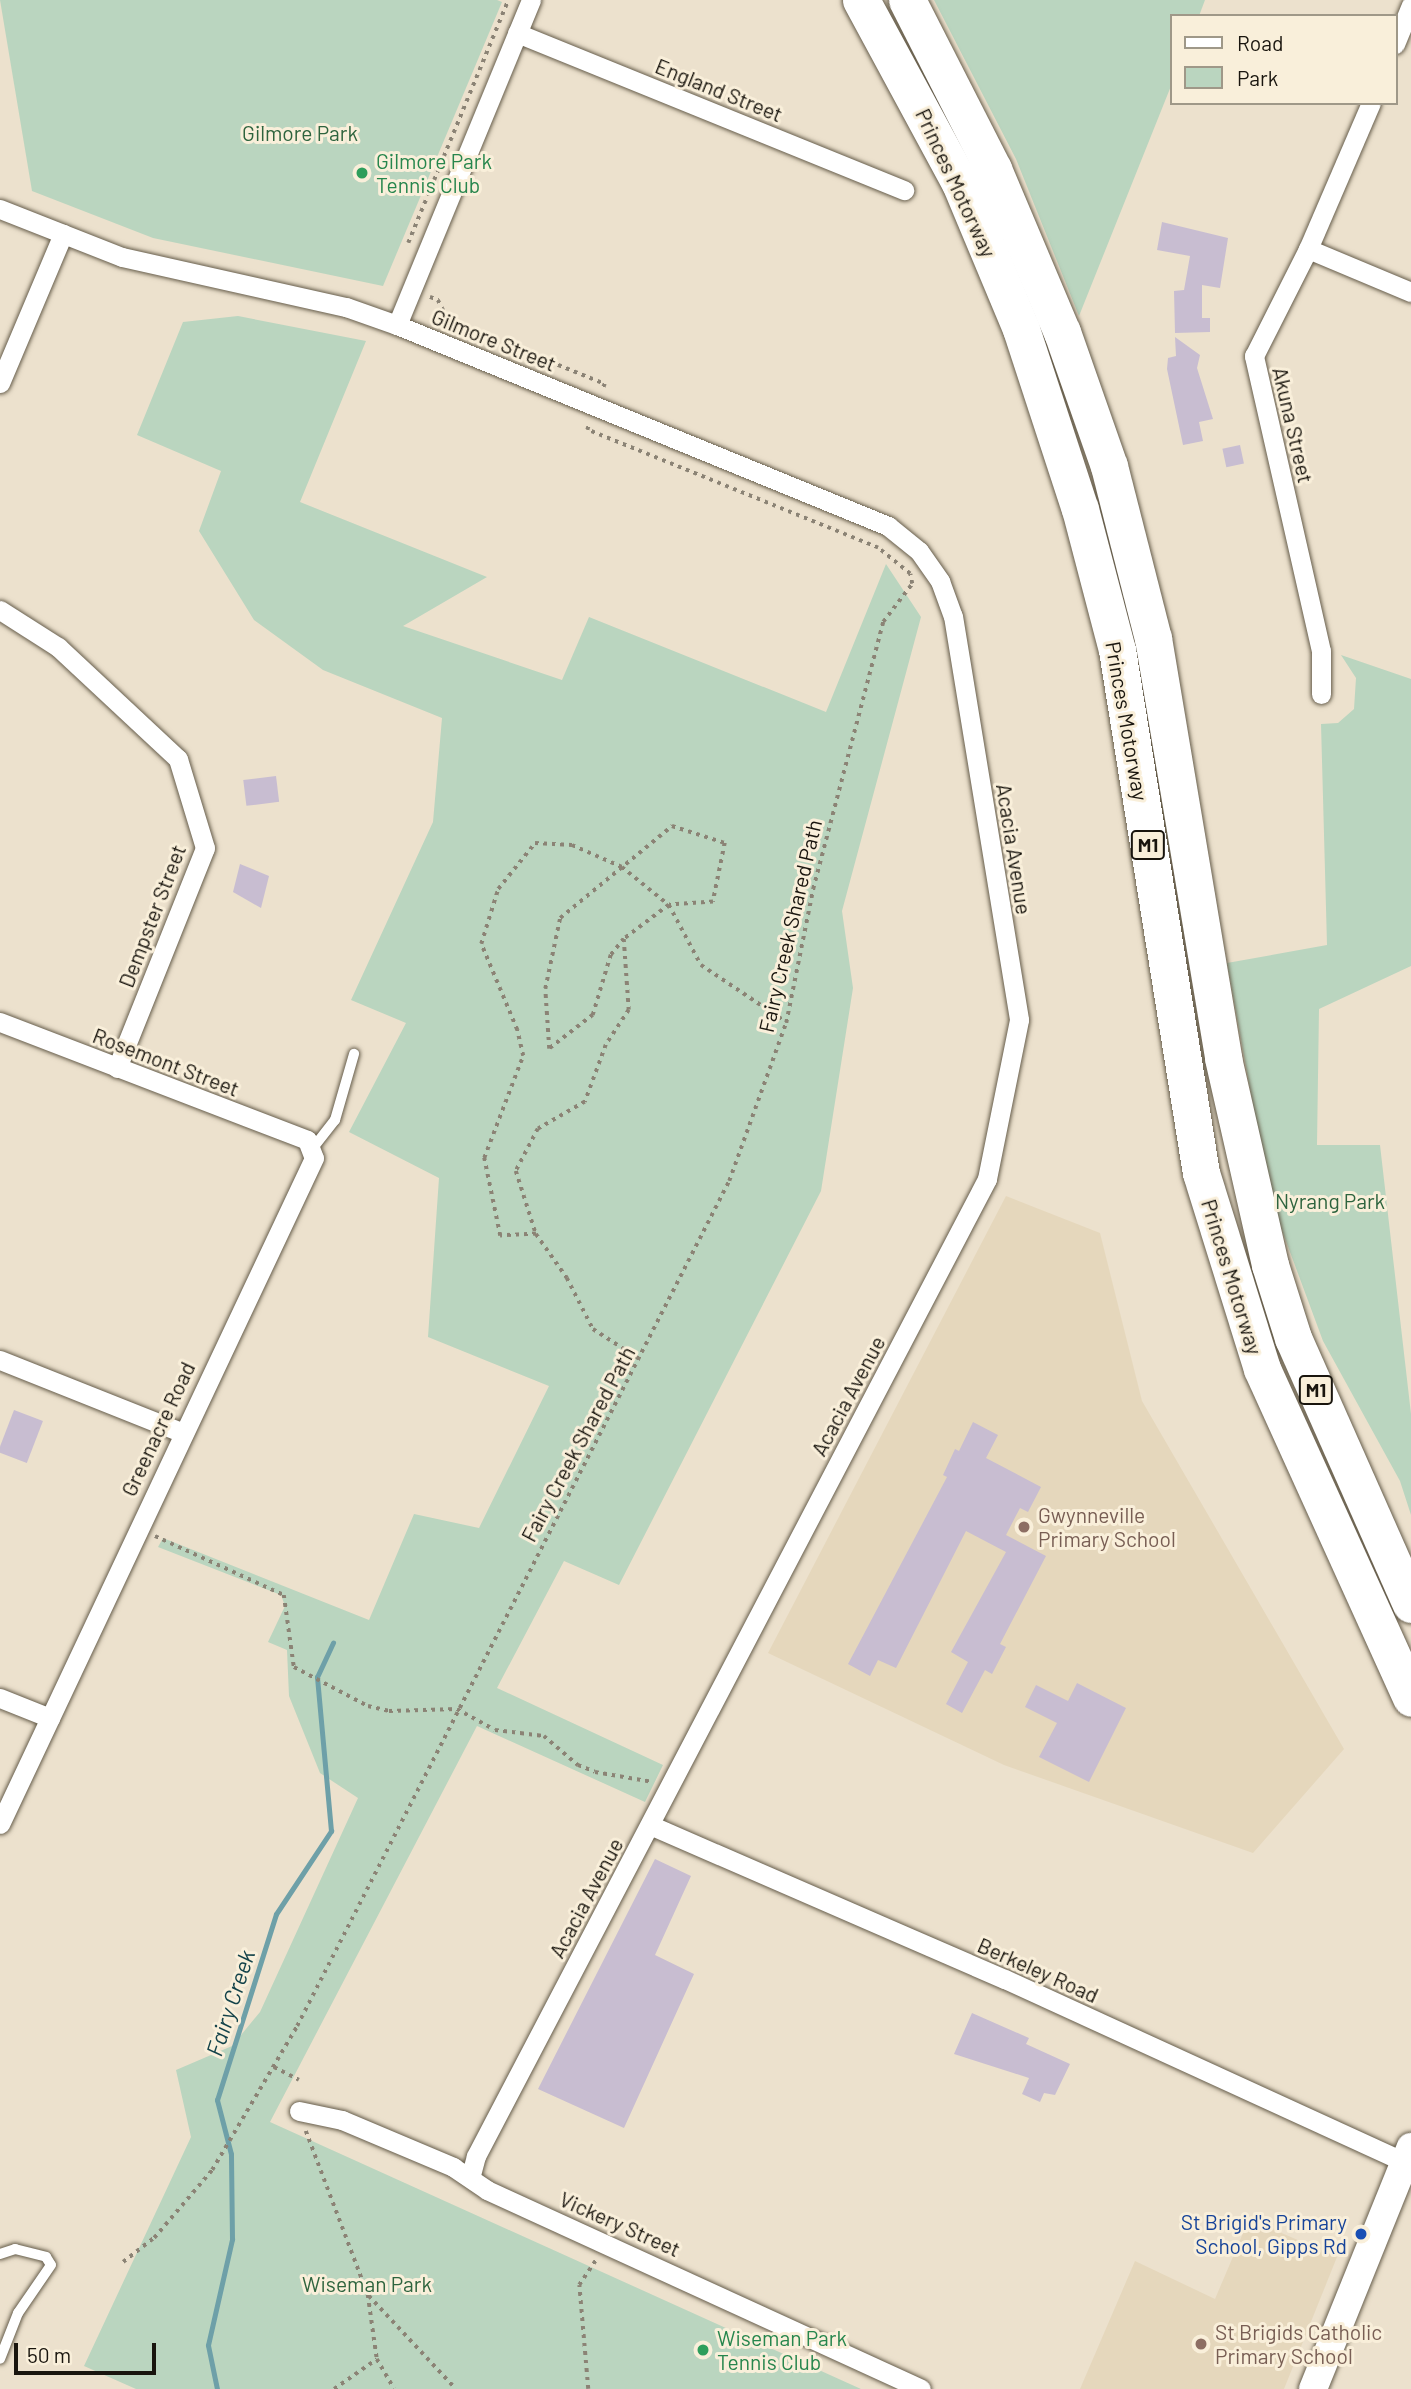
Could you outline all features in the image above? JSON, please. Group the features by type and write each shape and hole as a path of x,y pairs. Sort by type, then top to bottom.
{"highway":[{"name":"Princes Motorway","path":"860,0 960,183 1021,329 1080,509 1117,650 1200,1173 1262,1369 1411,1698"},
{"name":"Princes Motorway","path":"907,0 993,169 1062,332 1110,466 1153,638 1223,1058 1269,1265 1293,1338 1409,1599"}],"main road":[{"path":"1312,2389 1409,2158"}],"street":[{"path":"397,325 531,0"},
{"path":"1397,39 1411,5"},
{"name":"England Street","path":"517,33 904,190"},
{"name":"Akuna Street","path":"1321,694 1321,652 1254,356 1308,249 1370,105"},
{"name":"Gilmore Street","path":"0,209 122,257 346,307 397,325 888,526 919,551 940,581"},
{"path":"0,383 63,234"},
{"path":"1308,249 1411,292"},
{"name":"Acacia Avenue","path":"471,2175 476,2155 987,1179 1019,1020 953,616 940,581"},
{"name":"Dempster Street","path":"0,610 58,647 178,759 205,848 117,1068"},
{"name":"Rosemont Street","path":"0,1022 307,1140 313,1148"},
{"name":"Greenacre Road","path":"0,1824 181,1432 314,1157 313,1148"},
{"path":"0,1360 181,1432"},
{"path":"0,1698 50,1718"},
{"name":"Berkeley Road","path":"650,1825 1409,2158"},
{"name":"Vickery Street","path":"299,2111 342,2120 471,2175 487,2190 610,2244 921,2389"}],"lane":[{"name":"Greenacre Road","path":"313,1148 335,1120 354,1054"},
{"path":"0,2253 15,2249 46,2257 51,2265 18,2313 0,2359"}],"path":[{"path":"403,256 508,0"},
{"path":"438,300 448,320 605,384"},
{"name":"Fairy Creek Shared Path","path":"123,2262 155,2238 212,2170 274,2067 457,1709 641,1360 729,1181 786,1023 813,889 883,622 912,579 878,548 587,429"},
{"path":"672,826 724,844 713,902 669,905 624,939 611,955 593,1015 549,1049 545,989 560,918 672,826"},
{"path":"536,1234 500,1236 484,1158 523,1056 517,1030 481,944 498,889 535,843 572,845 622,867 669,905 701,965 786,1023"},
{"path":"624,939 629,1010 606,1045 585,1101 538,1129 516,1171 536,1234 568,1278 593,1329 641,1360"},
{"path":"137,1528 284,1595 294,1667 307,1675 389,1711 457,1709 495,1730 544,1736 578,1765 595,1772 650,1780"},
{"path":"274,2067 299,2080"},
{"path":"299,2111 368,2295 377,2359 394,2389"},
{"path":"588,2389 579,2285 610,2244"},
{"path":"368,2295 456,2389"},
{"path":"334,2389 377,2359"}],"shaded area":[{"name":"Gwynneville Primary School","path":"1006,1196 1100,1233 1142,1401 1344,1749 1253,1853 1004,1765 768,1653"},
{"name":"St Brigids Catholic Primary School","path":"1249,2219 1337,2257 1284,2389 1080,2389 1135,2261 1215,2299"}],"green space":[{"name":"Gilmore Park","path":"0,0 502,2 383,286 153,238 32,191"},
{"path":"934,0 1205,0 1200,14 1170,14 1170,88 1079,316 1016,159"},
{"name":"Wiseman Park","path":"238,316 366,341 300,502 487,577 403,626 562,680 589,617 826,712 886,564 921,617 842,911 853,988 821,1191 619,1585 564,1561 497,1688 663,1765 645,1802 477,1726 270,2122 861,2389 136,2389 84,2366 191,2137 176,2070 232,2046 260,2012 358,1798 320,1773 289,1696 287,1650 268,1642 285,1606 281,1595 158,1547 163,1538 369,1620 414,1514 479,1528 549,1386 428,1337 439,1178 349,1132 406,1023 351,1000 433,822 442,718 323,670 254,620 199,531 221,471 137,435 183,322"},
{"name":"Nyrang Park","path":"1341,655 1411,679 1411,966 1319,1009 1317,1145 1380,1145 1411,1414 1411,1515 1400,1481 1323,1341 1270,1198 1227,963 1327,945 1321,724 1338,723 1354,709 1356,678"}],"building":[{"path":"1162,222 1228,238 1220,288 1202,285 1202,318 1210,318 1210,332 1175,333 1174,291 1184,290 1190,256 1157,250"},
{"path":"1175,337 1200,355 1197,368 1213,419 1199,422 1203,441 1183,445 1167,369 1168,358 1176,356"},
{"path":"1240,445 1244,464 1226,467 1222,449"},
{"path":"276,776 279,802 246,806 243,780"},
{"path":"240,864 269,876 261,908 233,892"},
{"path":"14,1410 43,1421 27,1463 0,1453"},
{"path":"973,1422 998,1435 986,1458 1041,1487 1028,1512 1020,1508 1006,1535 1046,1556 1000,1644 1006,1647 992,1674 985,1670 962,1713 946,1704 968,1662 951,1652 1006,1552 966,1531 896,1668 878,1660 870,1676 848,1664 947,1477 943,1475 955,1449 959,1451"},
{"path":"1077,1683 1126,1708 1089,1782 1039,1757 1057,1723 1025,1707 1036,1685 1068,1701"},
{"path":"655,1859 691,1876 655,1955 694,1974 624,2128 538,2089"},
{"path":"972,2013 1029,2038 1026,2044 1070,2064 1055,2095 1044,2093 1040,2102 1022,2094 1029,2078 954,2054"}],"waterway":[{"name":"Fairy Creek","path":"217,2389 208,2345 232,2239 231,2154 217,2100 276,1914 331,1831 317,1677 333,1642"}],"place":[{"name":"Gilmore Park Tennis Club","path":"362,173"},
{"name":"Gwynneville Primary School","path":"1024,1527"},
{"name":"St Brigid's Primary School, Gipps Rd","path":"1361,2234"},
{"name":"St Brigids Catholic Primary School","path":"1201,2344"},
{"name":"Wiseman Park Tennis Club","path":"703,2350"}]}
